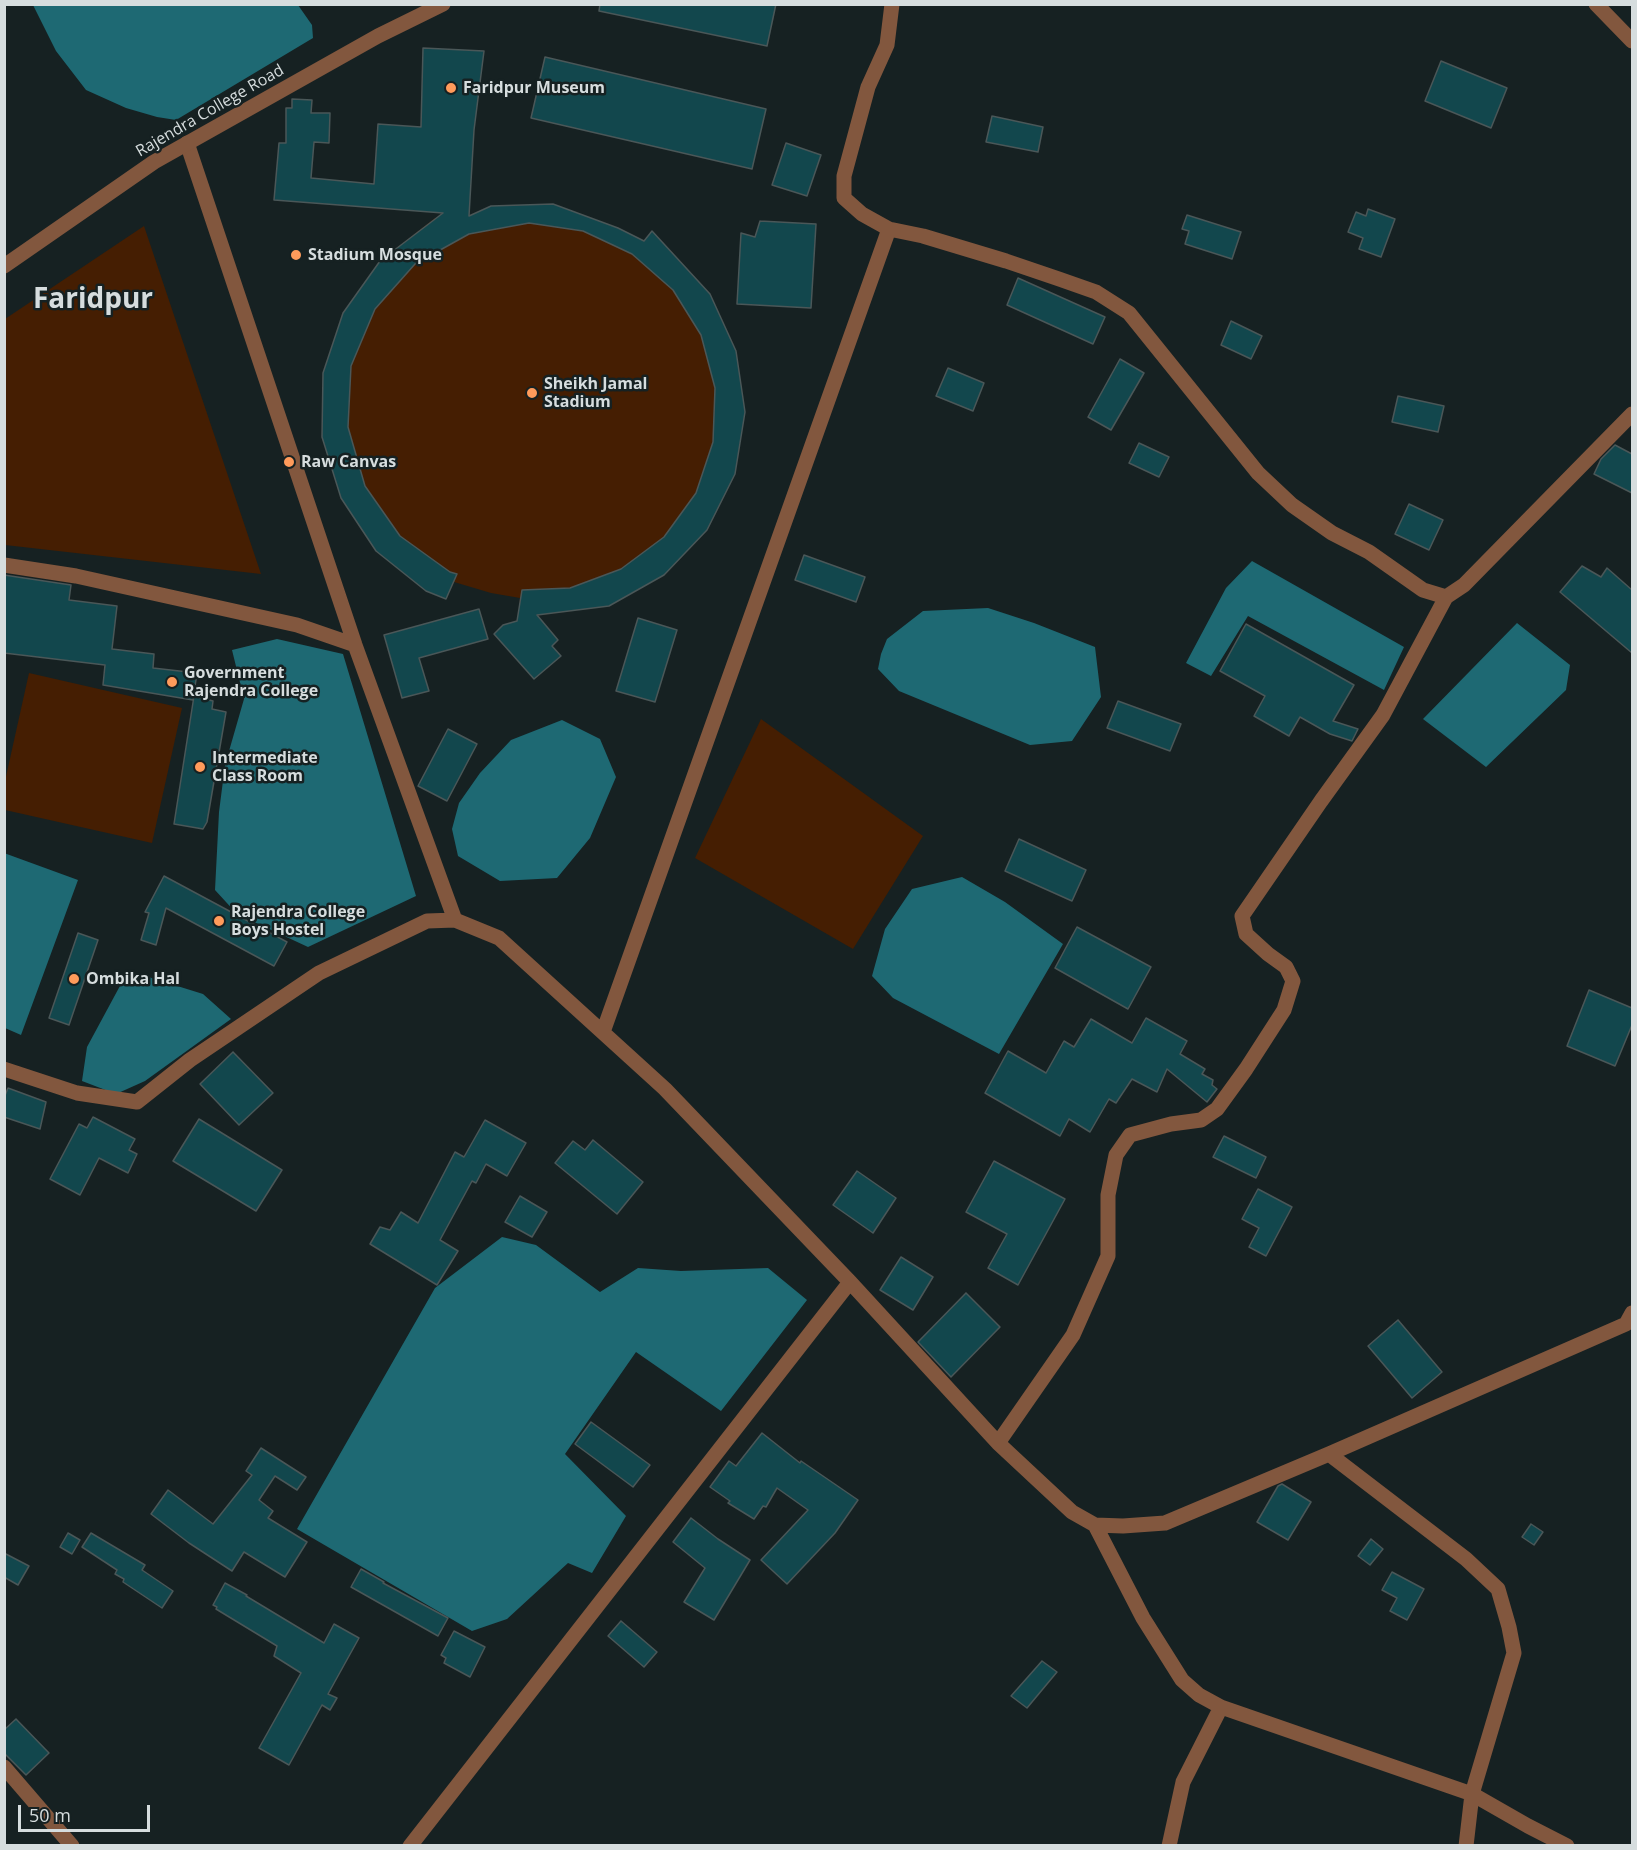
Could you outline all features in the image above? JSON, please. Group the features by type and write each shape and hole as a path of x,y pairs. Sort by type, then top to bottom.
{"street":[{"name":"Rajendra College Road","path":"4,266 154,162 378,36 443,4"},
{"path":"892,4 887,45 868,87 844,176 844,198 862,214 889,229 923,236 1049,275 1096,292 1130,313 1258,473 1292,505 1332,532 1369,552 1423,590 1446,597"},
{"path":"1596,4 1632,41"},
{"path":"187,143 355,645 455,920"},
{"path":"603,1032 889,229"},
{"path":"998,1443 1073,1335 1108,1256 1108,1194 1116,1155 1130,1135 1171,1124 1201,1120 1217,1109 1284,1010 1293,981 1286,967 1246,934 1242,916 1383,714 1446,597 1464,585 1632,414"},
{"path":"4,565 76,576 297,625 355,645"},
{"path":"4,1069 77,1093 137,1102 190,1060 319,973 427,921 455,920 499,938 665,1089 850,1282 998,1443 1072,1512 1095,1525 1165,1523 1630,1323"},
{"path":"410,1845 850,1282"},
{"path":"1329,1454 1466,1559 1498,1589 1514,1653 1472,1794 1466,1845"},
{"path":"1095,1525 1143,1618 1182,1680 1199,1695 1221,1707 1472,1794 1527,1826 1567,1845"},
{"path":"1169,1845 1183,1782 1221,1707"},
{"path":"4,1767 72,1845"}],"shaded area":[{"name":"Sheikh Jamal Stadium","path":"553,204 644,241 652,231 710,294 736,351 745,412 707,530 664,575 609,606 518,618 520,598 491,593 454,582 446,599 426,591 376,551 341,498 322,437 323,373 343,313 380,261 435,218 441,228 491,206"},
{"path":"144,226 261,574 5,545 5,319"},
{"path":"29,673 182,708 152,843 5,810 5,781"},
{"path":"761,719 923,836 853,949 695,858"}],"water":[{"path":"33,5 298,5 312,25 313,38 176,120 126,108 86,90 56,51"},
{"path":"1252,561 1404,647 1384,690 1248,616 1211,676 1186,663 1226,588"},
{"path":"988,608 1095,647 1101,697 1072,741 1030,745 899,691 878,669 887,639 923,611"},
{"path":"1517,623 1570,665 1566,690 1486,767 1423,719"},
{"path":"277,639 343,654 416,896 308,947 237,914 215,890 219,812 225,765 244,699 232,650"},
{"path":"562,720 600,739 616,777 590,838 557,878 500,881 458,856 452,829 459,803 480,773 511,740"},
{"path":"4,853 78,880 21,1035 5,1028"},
{"path":"962,877 1005,902 1063,944 999,1054 893,998 872,976 885,929 912,889"},
{"path":"142,975 203,994 231,1019 145,1081 116,1094 82,1081 87,1047 121,984"},
{"path":"502,1237 536,1245 600,1292 638,1268 681,1271 768,1268 807,1300 721,1411 636,1352 565,1454 626,1516 592,1573 568,1563 507,1619 472,1631 297,1529 435,1288"}],"building":[{"path":"600,4 776,4 767,46 599,11"},
{"path":"423,48 484,51 474,130 469,216 491,206 553,204 618,228 644,241 652,231 710,294 736,351 745,412 735,474 707,530 664,575 609,606 537,615 558,640 552,646 561,656 534,679 494,634 503,625 517,621 522,590 570,588 621,569 664,537 696,493 713,442 715,388 701,335 673,290 632,254 583,231 529,223 469,234 415,264 375,309 351,366 348,427 365,486 400,536 450,572 457,574 446,599 426,591 376,551 341,498 322,437 323,373 343,313 380,261 443,213 274,200 279,143 286,143 286,108 292,108 292,99 312,100 311,113 330,113 329,143 314,142 311,178 374,184 378,124 421,127"},
{"path":"545,57 766,109 752,169 531,118"},
{"path":"1441,61 1507,88 1491,128 1425,101"},
{"path":"992,116 1043,127 1038,152 986,142"},
{"path":"786,143 821,155 807,196 772,185"},
{"path":"1368,209 1395,219 1381,257 1359,249 1363,238 1348,232 1356,212 1366,216"},
{"path":"1187,215 1241,232 1232,259 1185,244 1189,231 1182,229"},
{"path":"760,221 816,224 811,308 737,304 741,233 755,237"},
{"path":"1018,278 1105,317 1093,344 1007,305"},
{"path":"1231,321 1262,336 1251,359 1221,345"},
{"path":"1120,359 1144,373 1111,430 1088,417"},
{"path":"948,368 984,383 973,411 936,396"},
{"path":"1398,396 1444,406 1438,432 1392,422"},
{"path":"1139,443 1169,457 1159,477 1129,463"},
{"path":"1615,445 1632,454 1632,493 1594,474 1601,459"},
{"path":"1409,504 1443,520 1429,550 1395,534"},
{"path":"804,555 865,577 856,602 795,580"},
{"path":"1582,566 1601,577 1607,568 1632,590 1632,653 1560,592"},
{"path":"4,575 71,585 69,600 117,606 112,649 154,654 153,668 197,673 193,700 103,685 105,665 4,653"},
{"path":"479,609 488,639 419,658 429,691 402,698 384,635"},
{"path":"638,618 677,630 655,702 616,691"},
{"path":"1246,624 1354,685 1333,721 1358,729 1352,741 1330,734 1300,717 1289,736 1254,716 1265,696 1220,671"},
{"name":"Intermediate Class Room","path":"194,696 213,701 212,709 226,712 207,822 203,829 174,824"},
{"path":"1118,701 1181,724 1170,751 1107,728"},
{"path":"448,729 477,744 447,801 418,786"},
{"path":"1019,839 1086,870 1072,901 1005,871"},
{"name":"Rajendra College Boys Hostel","path":"164,876 287,942 274,966 166,908 156,945 141,940 149,913 145,912"},
{"path":"1077,927 1151,967 1128,1009 1055,968"},
{"name":"Ombika Hal","path":"78,933 98,940 69,1025 49,1018"},
{"path":"1589,990 1632,1008 1632,1025 1615,1066 1567,1046"},
{"path":"1146,1018 1187,1041 1180,1054 1205,1069 1202,1074 1213,1080 1212,1085 1217,1089 1207,1102 1167,1069 1157,1092 1132,1079 1116,1103 1109,1099 1090,1132 1069,1119 1060,1136 985,1093 1008,1051 1046,1073 1064,1041 1074,1047 1091,1019 1132,1043"},
{"path":"233,1052 273,1093 239,1125 200,1084"},
{"path":"8,1088 46,1102 40,1129 4,1117 4,1098"},
{"path":"93,1117 135,1139 129,1150 137,1154 128,1173 99,1158 80,1195 50,1179 79,1124 87,1128"},
{"path":"199,1119 282,1170 256,1211 173,1161"},
{"path":"485,1120 526,1143 507,1176 486,1164 476,1183 472,1181 440,1240 458,1251 437,1285 370,1244 380,1227 390,1230 401,1212 418,1223 455,1152 464,1157"},
{"path":"1224,1136 1266,1157 1256,1178 1213,1157"},
{"path":"593,1140 643,1182 617,1214 555,1163 573,1141 585,1150"},
{"path":"994,1161 1065,1199 1018,1285 988,1268 1007,1234 966,1212"},
{"path":"857,1171 896,1198 873,1233 833,1205"},
{"path":"1258,1189 1292,1207 1266,1256 1249,1247 1259,1228 1242,1219"},
{"path":"520,1196 547,1212 532,1237 505,1222"},
{"path":"901,1257 933,1277 913,1310 880,1290"},
{"path":"966,1293 1000,1327 951,1377 918,1342"},
{"path":"1398,1320 1442,1372 1412,1398 1368,1346"},
{"path":"591,1422 650,1465 633,1487 575,1444"},
{"path":"762,1433 800,1463 801,1461 858,1500 835,1533 787,1584 761,1560 808,1510 777,1488 766,1507 763,1506 754,1519 728,1503 730,1501 710,1487 729,1461 736,1466"},
{"path":"261,1448 306,1477 297,1490 275,1476 259,1500 273,1511 268,1518 307,1542 285,1577 244,1552 232,1571 189,1543 151,1514 168,1490 213,1524 252,1475 246,1471"},
{"path":"1282,1484 1311,1502 1288,1540 1257,1522 1278,1486"},
{"path":"691,1518 750,1560 714,1620 684,1602 705,1568 673,1542"},
{"path":"1531,1524 1543,1532 1534,1545 1522,1537"},
{"path":"68,1533 80,1540 72,1554 60,1547"},
{"path":"91,1533 145,1565 142,1570 173,1591 162,1608 123,1582 124,1579 115,1574 117,1570 82,1547"},
{"path":"1371,1539 1383,1549 1370,1565 1358,1556"},
{"path":"4,1553 29,1566 18,1585 4,1577"},
{"path":"361,1569 448,1618 438,1636 351,1587"},
{"path":"1392,1572 1424,1589 1407,1620 1390,1611 1397,1598 1382,1590"},
{"path":"225,1583 324,1643 334,1624 359,1638 328,1694 337,1698 330,1710 322,1705 289,1765 259,1748 301,1673 274,1656 277,1646 216,1609 217,1607 213,1605"},
{"path":"621,1621 657,1652 644,1667 608,1636"},
{"path":"454,1631 485,1647 470,1677 444,1663 446,1658 441,1655"},
{"path":"1042,1661 1057,1672 1027,1708 1011,1696"},
{"path":"16,1719 49,1753 26,1775 4,1753 4,1730"}],"place":[{"name":"Faridpur Museum","path":"451,88"},
{"name":"Stadium Mosque","path":"296,255"},
{"name":"Sheikh Jamal Stadium","path":"532,393"},
{"name":"Raw Canvas","path":"289,462"},
{"name":"Government Rajendra College","path":"172,682"},
{"name":"Intermediate Class Room","path":"200,767"},
{"name":"Rajendra College Boys Hostel","path":"219,921"},
{"name":"Ombika Hal","path":"74,979"}],"district":[{"name":"Faridpur","path":"93,300"}]}
